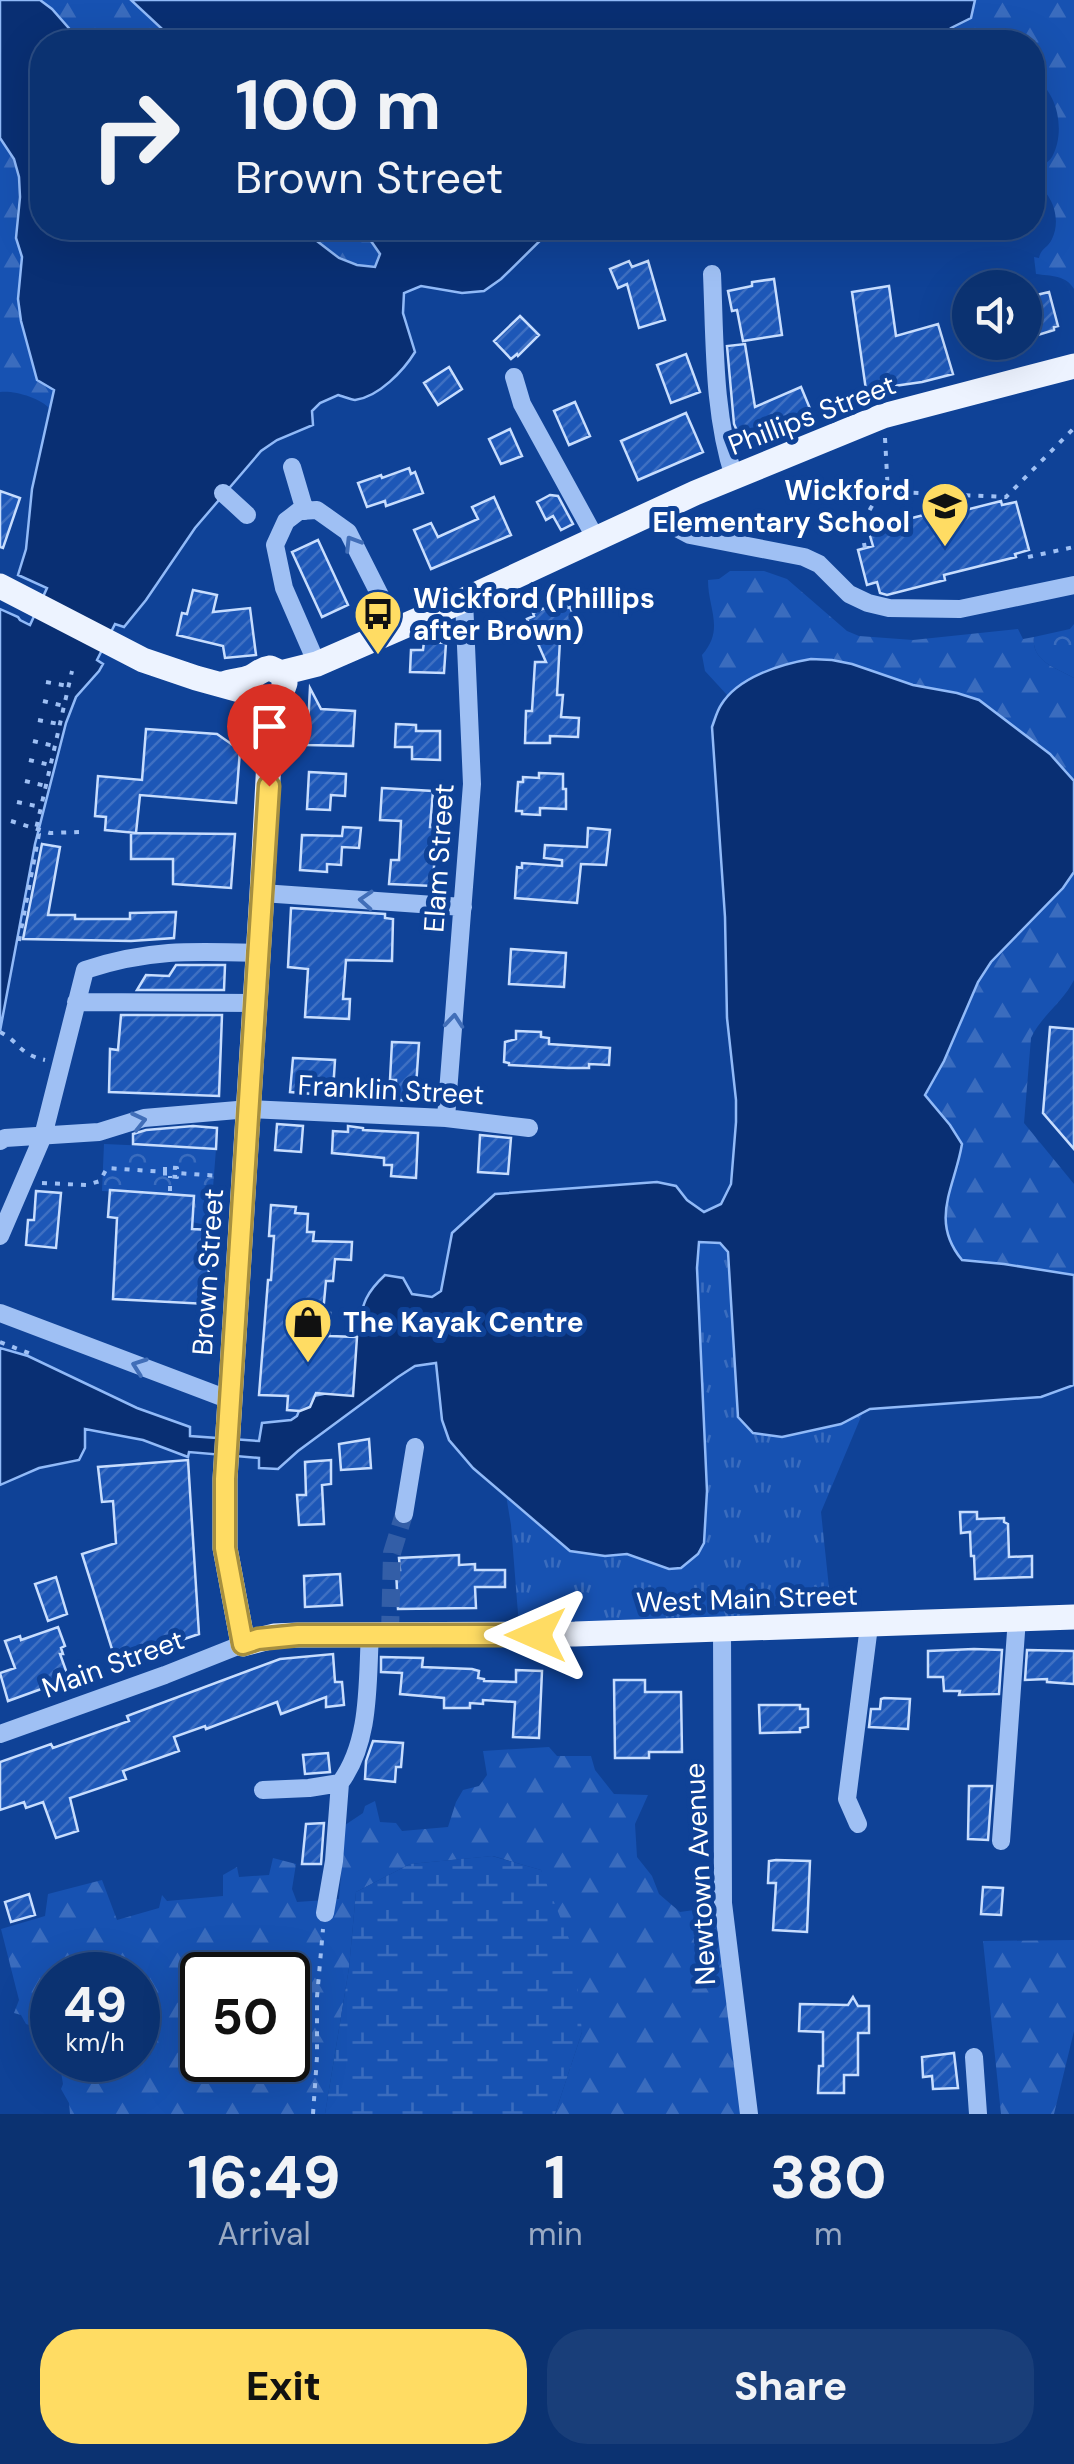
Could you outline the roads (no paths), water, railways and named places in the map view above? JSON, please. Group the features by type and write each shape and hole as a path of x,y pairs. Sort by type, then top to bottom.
{"main road":[{"name":"Phillips Street","path":"279,687 657,511 884,416 1074,366"},
{"path":"0,586 143,660 224,684 279,687"},
{"name":"Brown Street","path":"243,1644 225,1548 227,1446 279,687"},
{"name":"West Main Street","path":"243,1644 274,1636 722,1630 1074,1617"}],"street":[{"path":"712,274 717,384 734,478"},
{"path":"514,377 522,404 596,539"},
{"path":"292,467 305,511"},
{"path":"223,493 247,515"},
{"path":"279,687 284,588 275,546 286,521 299,511 317,510 348,532 397,629"},
{"path":"657,511 670,525 690,535 804,557 819,564 848,594 868,604 889,608 960,608 1074,585"},
{"name":"Elam Street","path":"446,1118 472,784 464,600"},
{"path":"262,893 464,907"},
{"path":"0,1236 44,1136 84,970 120,958 174,951 258,953"},
{"path":"76,1002 256,1003"},
{"name":"Franklin Street","path":"0,1140 100,1132 144,1118 249,1109 446,1118 529,1128"},
{"path":"0,1313 230,1400"},
{"path":"404,1514 415,1448"},
{"path":"1000,1841 1016,1618"},
{"path":"858,1824 847,1800 869,1626"},
{"name":"Newtown Avenue","path":"722,1630 723,1903 748,2114"},
{"path":"325,1913 340,1783 354,1757 363,1724 370,1634"},
{"name":"Main Street","path":"0,1734 243,1644"},
{"path":"263,1790 340,1783"},
{"path":"974,2057 978,2114"}],"tunnel":[{"path":"390,1634 392,1553 404,1514"}],"place":[{"name":"Wickford Elementary School","path":"945,548"},
{"name":"Wickford (Phillips after Brown)","path":"378,656"},
{"name":"The Kayak Centre","path":"308,1364"}]}
